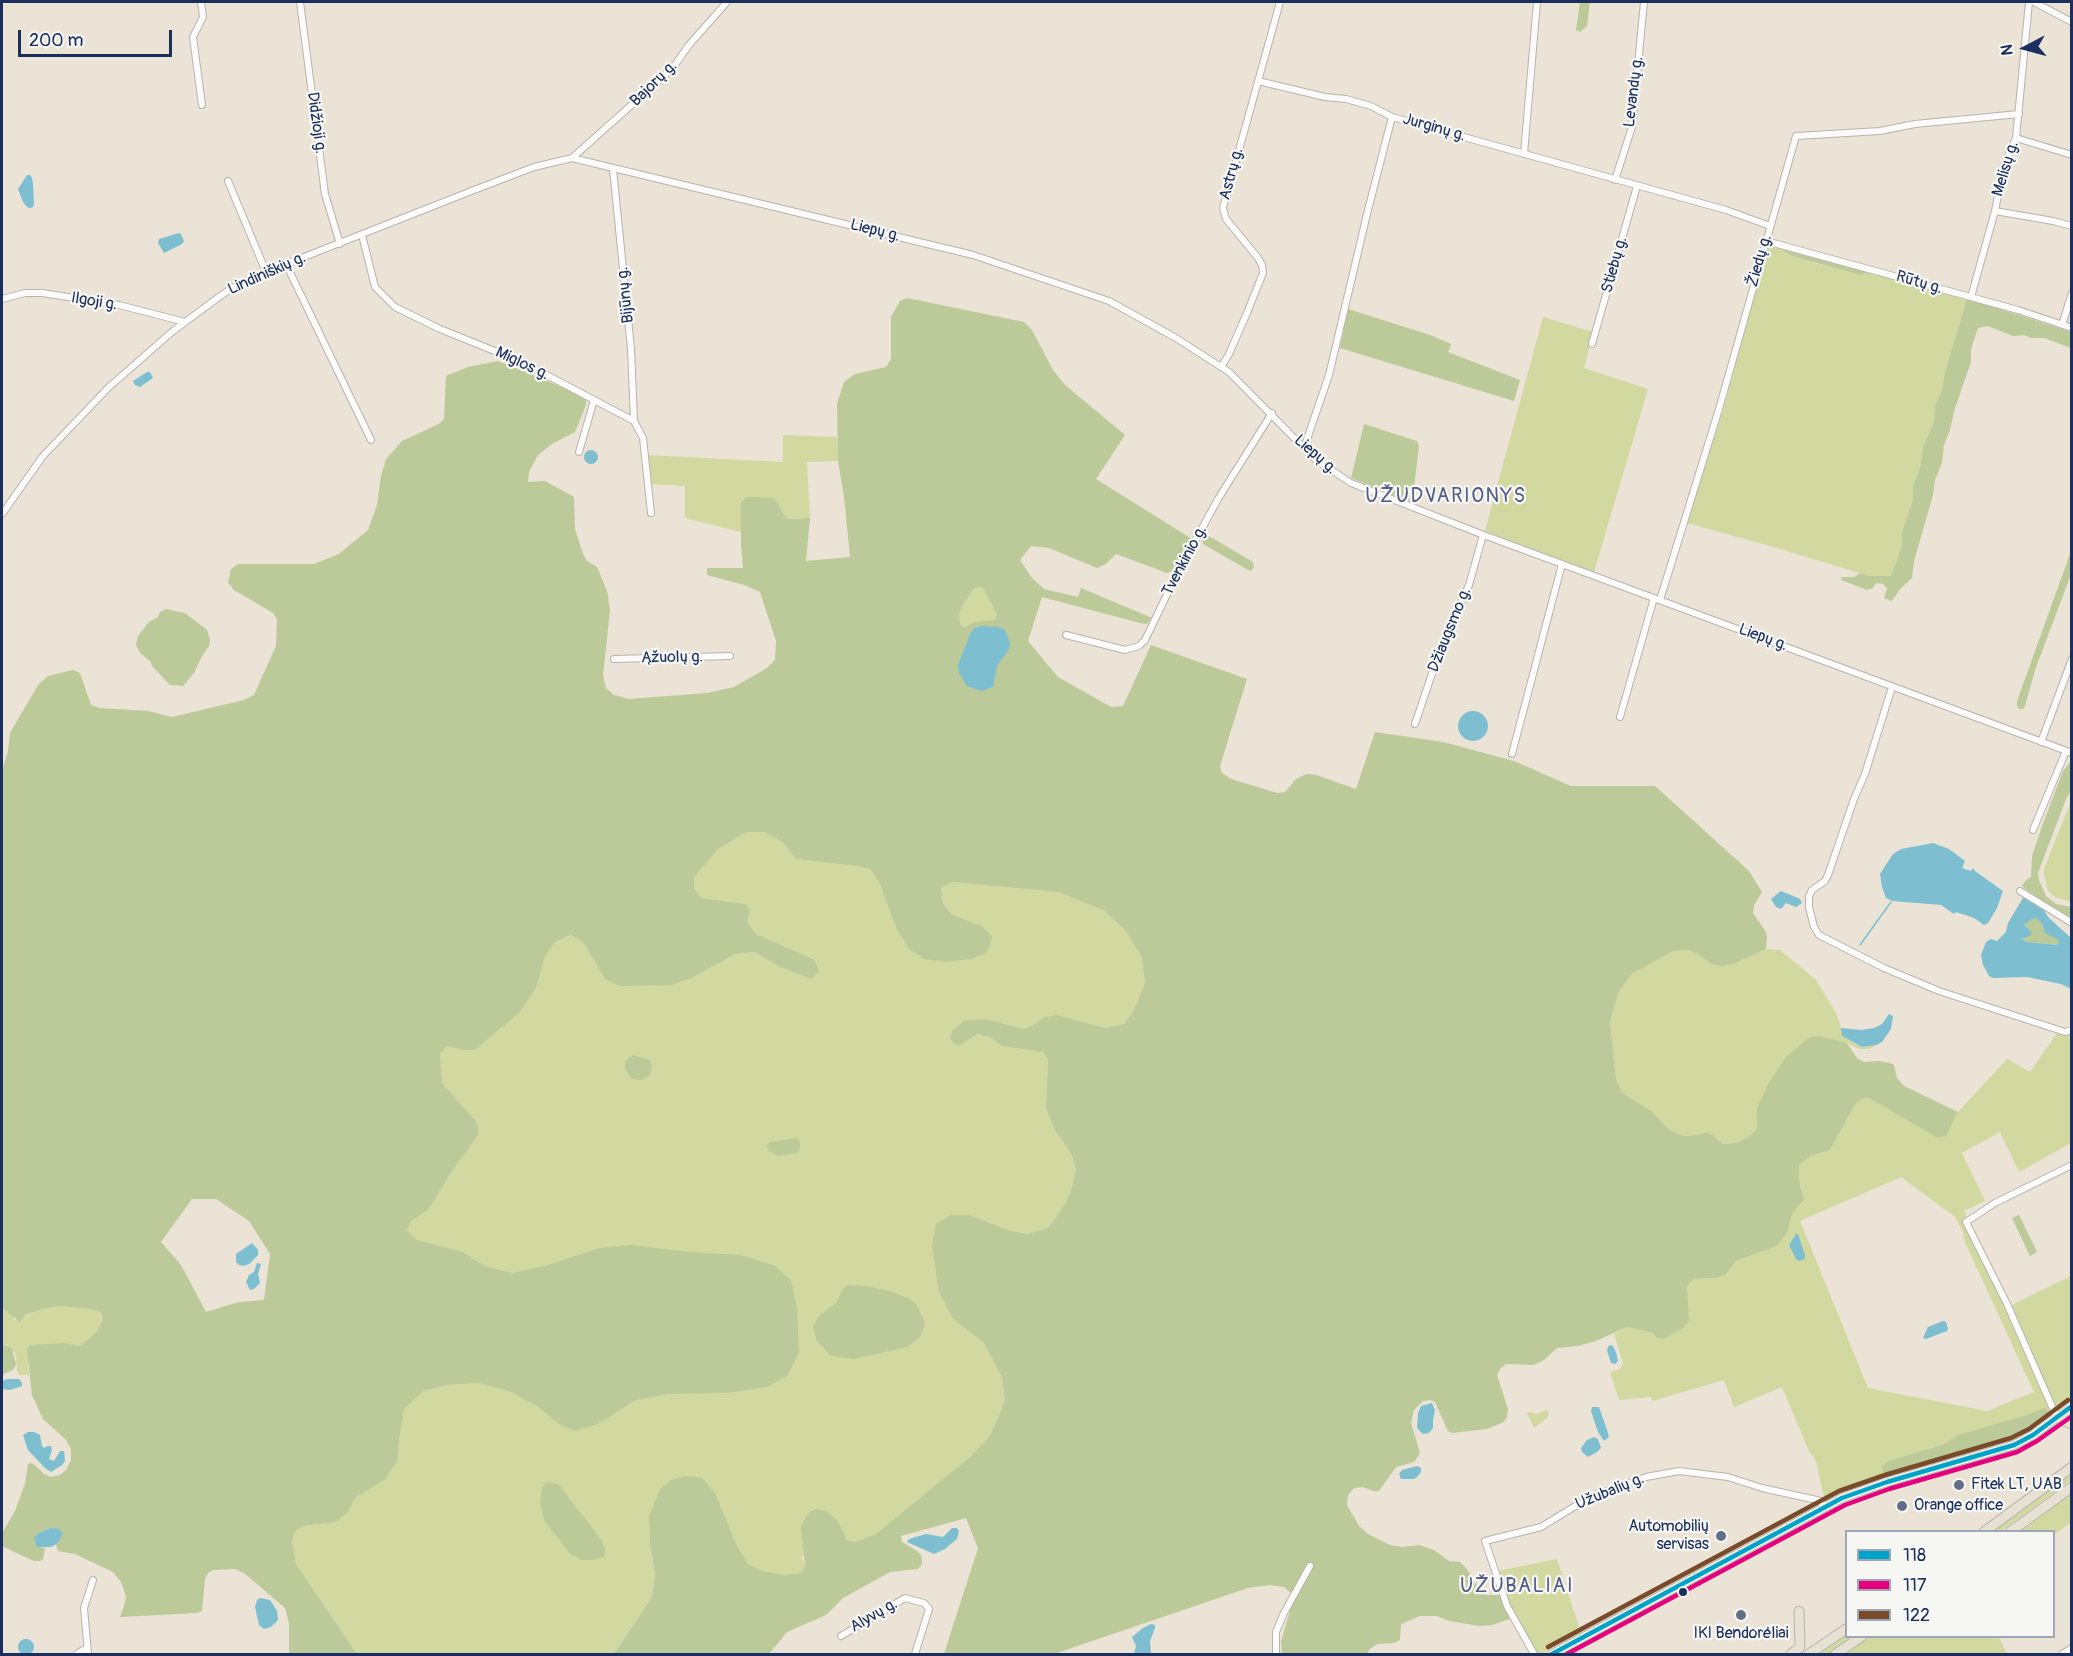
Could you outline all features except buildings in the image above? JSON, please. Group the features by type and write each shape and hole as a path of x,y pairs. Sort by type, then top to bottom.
{"highway":[{"path":"2057,1418 2070,1417"},
{"path":"2061,1476 2072,1463"},
{"path":"1987,1530 2072,1467"},
{"path":"2013,1530 2072,1487"},
{"path":"1791,1654 1800,1647 1799,1611"},
{"path":"1809,1654 1845,1630"},
{"path":"1836,1654 1859,1638"}],"main road":[{"path":"1552,1654 1823,1507 1869,1487 2014,1445 2057,1418 2070,1417"}],"street":[{"path":"201,2 203,17 193,37 202,105"},
{"name":"Didžioji g.","path":"300,2 325,194 340,244"},
{"name":"Bajorų g.","path":"572,158 672,69 694,39 727,2"},
{"name":"Astrų g.","path":"1221,367 1263,273 1258,258 1226,219 1223,208 1280,2"},
{"path":"1524,154 1537,2"},
{"name":"Levandų g.","path":"1615,180 1632,127 1644,2"},
{"name":"Melisų g.","path":"1971,297 1995,211 2004,165 2016,138 2029,2"},
{"path":"2034,2 2072,22"},
{"path":"1258,81 1325,97 1346,99 1371,106 1392,117"},
{"name":"Žiedų g.","path":"1620,717 1719,409 1796,136 1880,130 1915,124 2019,114"},
{"name":"Jurginų g.","path":"1304,448 1329,375 1392,117 1726,210 1770,225"},
{"path":"2016,138 2072,155"},
{"name":"Lindiniškių g.","path":"2,511 42,456 109,387 185,322 232,288 266,272 534,167 572,158"},
{"name":"Liepų g.","path":"572,158 973,255 1109,301 1176,338 1229,372 1272,413 1304,448 1333,473 1351,483 1483,535 2069,752"},
{"name":"Bijūnų g.","path":"614,169 631,349 634,421"},
{"path":"228,181 266,272"},
{"name":"Stiebų g.","path":"1592,344 1637,186"},
{"path":"1995,211 2072,226"},
{"name":"Miglos g.","path":"362,235 375,287 394,307 429,324 522,362 634,421"},
{"name":"Rūtų g.","path":"1766,241 1971,297 2072,328"},
{"path":"286,264 371,440"},
{"name":"Ilgoji g.","path":"2,299 25,293 42,294 119,305 185,322"},
{"path":"2062,325 2072,293"},
{"path":"579,452 594,400"},
{"name":"Tvenkinio g.","path":"1066,635 1125,650 1139,646 1145,640 1173,582 1218,499 1272,413"},
{"path":"634,421 643,438 651,513"},
{"name":"Džiaugsmo g.","path":"1415,724 1440,650 1469,585 1483,535"},
{"path":"1512,754 1562,564"},
{"name":"Ąžuolų g.","path":"614,659 730,656"},
{"path":"2041,742 2072,659"},
{"path":"1892,687 1828,874 1825,881 1812,890 1809,896 1814,927 1819,935 1884,968 1952,996 2065,1032 2072,1030"},
{"path":"2034,830 2069,752"},
{"path":"2020,891 2072,923"},
{"path":"2057,1418 2007,1304 1966,1222 1995,1203 2072,1165"},
{"name":"Užubalių g.","path":"1534,1654 1507,1606 1485,1541 1541,1527 1592,1496 1646,1476 1679,1471 1728,1477 1762,1488 1821,1501 1823,1507"},
{"path":"1276,1654 1276,1632 1284,1612 1310,1566"},
{"path":"77,1654 83,1650 88,1652 84,1608 93,1580"},
{"name":"Alyvų g.","path":"841,1636 905,1598 924,1603 929,1610 915,1654"},
{"path":"2062,1654 2072,1648"}],"green space":[{"path":"1580,2 1590,2 1587,26 1580,32 1576,30"},
{"path":"1780,245 1866,272 1860,275 1792,256 1779,248"},
{"path":"1768,246 1779,248 1792,256 1860,275 1866,272 1967,298 1944,376 1942,391 1935,404 1934,422 1923,447 1920,468 1913,486 1913,500 1902,532 1902,545 1891,576 1869,576 1687,523 1723,411"},
{"path":"907,298 1024,322 1032,330 1053,370 1065,385 1125,435 1096,479 1192,539 1172,571 1167,573 1116,554 1106,564 1097,568 1049,548 1031,546 1020,560 1032,578 1044,589 1078,597 1081,588 1152,618 1147,624 1140,623 1042,597 1028,641 1058,677 1111,707 1123,706 1151,645 1247,679 1220,766 1222,773 1231,779 1277,793 1285,792 1296,779 1307,774 1356,789 1375,732 1443,742 1514,761 1571,786 1655,786 1749,871 1762,892 1754,905 1753,913 1766,932 1766,949 1736,963 1723,966 1711,964 1688,950 1673,951 1633,973 1619,991 1610,1021 1616,1079 1622,1093 1653,1112 1668,1129 1683,1136 1709,1132 1723,1144 1735,1143 1749,1137 1757,1128 1757,1109 1768,1084 1786,1057 1810,1037 1820,1036 1847,1043 1857,1058 1864,1062 1879,1061 1894,1065 1897,1078 1904,1086 1958,1112 1946,1136 1938,1138 1869,1098 1861,1099 1856,1103 1830,1150 1811,1156 1799,1165 1799,1180 1804,1200 1793,1212 1787,1232 1777,1246 1736,1261 1726,1274 1716,1278 1694,1279 1689,1283 1687,1289 1689,1321 1683,1328 1664,1339 1657,1338 1653,1333 1627,1327 1596,1341 1557,1348 1544,1360 1534,1365 1506,1364 1497,1375 1508,1409 1507,1417 1504,1422 1487,1429 1452,1433 1448,1431 1435,1402 1430,1400 1423,1401 1414,1410 1411,1423 1420,1453 1414,1462 1396,1467 1379,1491 1363,1487 1354,1488 1348,1495 1347,1505 1359,1526 1368,1534 1390,1545 1403,1547 1419,1545 1434,1550 1449,1561 1460,1562 1478,1587 1487,1595 1500,1595 1510,1619 1492,1625 1479,1626 1449,1621 1437,1616 1420,1616 1401,1624 1400,1640 1394,1643 1377,1644 1367,1654 1282,1654 1281,1642 1293,1600 1291,1593 1284,1587 1270,1585 1248,1588 1054,1654 944,1654 978,1548 966,1518 901,1536 902,1542 921,1555 922,1563 918,1569 890,1572 843,1598 826,1615 787,1632 769,1654 614,1654 652,1597 655,1574 649,1516 660,1489 671,1480 685,1476 702,1478 715,1493 736,1544 748,1564 763,1571 784,1575 801,1573 805,1566 801,1526 809,1512 816,1509 826,1511 838,1521 847,1540 855,1542 876,1534 970,1457 990,1436 1005,1401 1002,1378 984,1343 953,1319 939,1292 932,1246 936,1224 951,1215 969,1215 1008,1230 1027,1234 1048,1228 1064,1206 1072,1188 1076,1169 1071,1153 1054,1129 1046,1108 1048,1059 1043,1052 1002,1046 989,1037 978,1034 959,1046 950,1038 952,1031 964,1021 985,1019 1024,1029 1044,1017 1057,1015 1106,1028 1124,1024 1136,1006 1145,982 1142,958 1125,930 1103,910 1058,892 952,882 941,888 943,903 951,914 982,926 992,937 989,948 984,954 971,959 946,962 924,959 909,949 897,930 879,882 870,869 796,859 782,842 765,832 746,832 718,849 694,877 694,888 701,898 746,904 750,910 747,922 756,934 815,960 819,972 811,979 780,967 754,952 736,954 692,978 671,985 620,986 605,979 583,942 571,935 555,942 545,956 536,988 520,1012 475,1050 462,1050 447,1046 440,1054 442,1083 476,1121 479,1133 429,1209 411,1221 407,1230 417,1240 463,1252 485,1266 512,1273 548,1265 600,1248 630,1245 741,1255 774,1265 791,1280 797,1309 799,1352 788,1375 767,1387 728,1393 670,1394 636,1400 598,1424 575,1431 560,1425 537,1406 511,1392 478,1383 447,1385 424,1391 404,1409 398,1460 385,1479 355,1498 348,1512 336,1522 304,1526 295,1531 292,1541 296,1564 357,1654 289,1654 289,1623 285,1608 244,1573 235,1569 213,1570 208,1573 205,1579 202,1611 120,1617 126,1596 121,1582 113,1572 75,1554 58,1551 56,1545 58,1543 50,1528 39,1533 42,1548 45,1548 43,1559 40,1561 34,1561 2,1546 2,1533 15,1511 25,1484 28,1464 34,1464 44,1474 51,1477 60,1475 66,1470 71,1460 71,1449 66,1440 43,1419 32,1395 27,1349 31,1345 66,1343 78,1346 97,1331 102,1322 100,1312 57,1306 25,1315 20,1322 2,1308 2,771 10,733 38,685 48,676 73,670 80,673 91,705 100,708 148,711 172,717 244,700 254,695 276,646 277,619 273,613 234,590 228,582 231,569 238,564 314,564 339,554 368,530 377,505 386,459 402,441 439,424 444,419 446,376 468,367 498,361 586,397 586,405 575,432 552,444 538,455 529,472 528,482 545,481 574,497 575,529 583,554 587,561 597,567 607,591 610,610 603,676 606,688 614,695 629,699 707,693 734,687 767,668 775,660 776,641 760,592 707,575 707,568 743,568 741,502 746,497 774,498 787,519 810,518 806,561 850,557 838,461 837,403 844,382 855,374 886,367 891,359 891,317 900,301","holes":["982,587 997,614 995,620 961,626 960,610 974,588","192,1199 216,1199 249,1221 270,1254 264,1300 239,1302 206,1312 181,1265 161,1242"]},
{"path":"1967,298 2071,332 2071,348 2044,338 2013,336 1988,326 1978,328 1971,349 1971,362 1944,445 1942,463 1935,480 1933,495 1914,561 1912,578 1900,589 1892,601 1884,598 1887,588 1883,584 1876,583 1873,588 1867,590 1841,580 1842,577 1854,577 1860,573 1869,576 1891,576 1902,545 1902,532 1913,500 1913,486 1920,468 1923,447 1934,422 1935,404 1942,391 1944,376"},
{"path":"1348,309 1430,335 1451,344 1448,352 1520,380 1514,401 1340,348"},
{"path":"1543,317 1593,332 1584,368 1648,389 1594,572 1485,531"},
{"path":"1364,424 1417,441 1419,447 1412,502 1351,478"},
{"path":"783,435 837,437 838,461 807,462 810,518 787,519 774,498 741,502 741,532 685,518 685,486 650,484 647,455 783,462"},
{"path":"1207,535 1253,562 1254,568 1250,571 1203,544 1202,538"},
{"path":"2071,551 2070,577 2035,670 2025,706 2019,709 2017,701"},
{"path":"982,587 997,614 995,620 961,626 958,620 960,609 974,588"},
{"path":"166,609 185,613 207,630 210,640 194,673 183,686 170,685 150,661 140,653 136,645 138,636 149,622"},
{"path":"2071,761 2071,791 2038,873 2046,896 2056,904 2071,907 2071,918 2022,886 2031,877 2032,856 2041,829 2063,771"},
{"path":"2071,801 2071,902 2055,897 2048,891 2044,869"},
{"path":"746,832 765,832 782,842 796,859 870,869 879,882 897,930 909,949 982,926 951,914 943,902 941,888 952,882 1058,892 1103,910 1125,930 1142,958 1145,982 1136,1006 1124,1024 1106,1028 1057,1015 1044,1017 1024,1029 1001,1023 952,1031 950,1038 959,1046 978,1034 989,1037 1002,1046 1043,1051 1048,1059 1046,1108 1054,1129 1071,1153 1076,1169 1072,1188 1064,1206 1048,1228 1028,1234 1008,1230 953,1319 984,1343 1002,1378 1005,1401 990,1436 970,1457 877,1534 855,1542 846,1539 838,1521 802,1556 805,1566 801,1573 784,1575 763,1571 748,1564 736,1544 649,1516 655,1574 652,1597 614,1654 357,1654 296,1564 292,1541 295,1531 304,1526 336,1522 348,1512 355,1498 385,1478 398,1460 404,1409 424,1391 447,1385 478,1383 511,1392 537,1406 560,1425 598,1424 636,1400 670,1394 728,1393 767,1387 774,1265 741,1255 691,1252 548,1265 512,1273 485,1266 463,1252 416,1240 407,1230 411,1221 429,1209 450,1174 476,1121 442,1083 440,1054 447,1046 462,1050 475,1049 520,1012 536,988 545,955 555,942 571,935 583,942 605,979 692,978 737,954 754,952 780,967 811,979 814,960 756,934 747,922 750,910 746,904 701,898 694,888 694,877 718,848"},
{"path":"2032,918 2036,918 2043,928 2060,942 2057,945 2027,942 2022,938 2031,931 2024,925"},
{"path":"1766,949 1780,950 1816,980 1837,1015 1842,1036 1862,1047 1876,1045 1870,1049 1859,1049 1847,1043 1820,1036 1810,1037 1757,1109 1757,1127 1749,1137 1735,1143 1723,1144 1709,1132 1683,1136 1668,1129 1653,1112 1622,1093 1616,1079 1610,1021 1619,991 1633,973 1672,951 1688,950 1711,964 1736,963"},
{"path":"2057,1033 2071,1034 2071,1143 2019,1172 2000,1132 1962,1153 1985,1201 1964,1211 2010,1306 2071,1276 2071,1401 2050,1416 2044,1408 1953,1438 1942,1445 1882,1469 1883,1474 1853,1486 1825,1502 1816,1461 1809,1451 1782,1387 1734,1407 1724,1380 1652,1401 1651,1397 1619,1400 1610,1372 1620,1369 1623,1363 1614,1334 1627,1327 1653,1333 1657,1338 1664,1339 1683,1328 1688,1283 1694,1279 1716,1278 1726,1274 1736,1261 1777,1246 1791,1221 1792,1212 1801,1204 1802,1188 1799,1180 1799,1165 1811,1156 1830,1150 1856,1103 1861,1099 1869,1098 1939,1138 1946,1135 1958,1112 2007,1059 2030,1072","holes":["1901,1177 1955,1217 2034,1392 1987,1411 1868,1388 1800,1221"]},
{"path":"633,1055 650,1060 652,1068 649,1076 641,1080 632,1079 625,1069 626,1060"},
{"path":"797,1138 800,1149 797,1153 778,1156 768,1151 767,1146 770,1142"},
{"path":"2019,1215 2037,1252 2030,1256 2012,1218"},
{"path":"848,1285 890,1291 910,1299 917,1305 925,1324 920,1337 907,1347 854,1359 831,1356 817,1341 813,1327 818,1317 837,1302 842,1290"},
{"path":"57,1306 100,1312 102,1322 97,1331 78,1346 66,1343 28,1360 29,1375 19,1375 16,1356 12,1348 2,1343 2,1308 15,1320 39,1310"},
{"path":"2,1344 12,1348 16,1365 13,1370 2,1375"},
{"path":"2044,1408 2050,1416 2014,1438 1883,1474 1882,1466 1889,1461 1942,1445 1958,1435"},
{"path":"1546,1410 1549,1413 1547,1418 1534,1428 1527,1413 1536,1414"},
{"path":"2071,1472 2071,1480 2002,1530 1994,1530"},
{"path":"547,1482 558,1484 601,1539 605,1550 604,1557 582,1560 570,1554 544,1520 540,1503 542,1487"},
{"path":"2071,1494 2071,1522 2055,1534 2055,1530 2021,1530"},
{"path":"1557,1559 1581,1633 1541,1654 1531,1654 1510,1619 1500,1595 1498,1571"},
{"path":"1845,1635 1845,1638 1853,1638 1829,1654 1817,1654"},
{"path":"1868,1638 1999,1638 2007,1654 1845,1654"}],"water":[{"path":"27,175 32,178 33,184 34,204 30,208 23,202 18,189"},
{"path":"179,233 184,241 182,244 164,253 158,243 159,239"},
{"path":"150,372 153,378 140,387 135,385 133,381"},
{"path":"591,450 596,452 598,457 596,462 591,464 586,462 584,457 586,452"},
{"path":"981,626 998,627 1005,630 1010,643 1009,649 997,666 993,687 981,691 967,686 959,673 958,665 971,632"},
{"path":"1473,711 1479,712 1487,720 1487,732 1479,740 1473,741 1467,740 1459,732 1458,726 1459,720 1467,712"},
{"path":"1933,843 1949,849 1965,861 1962,868 1971,871 1973,868 2003,891 1988,923 1984,925 1974,918 1956,912 1954,914 1941,905 1892,901 1886,898 1880,874 1893,854 1901,849"},
{"path":"1781,891 1800,899 1802,903 1796,907 1786,903 1781,909 1776,907 1771,899"},
{"path":"2023,898 2033,900 2042,907 2048,917 2071,938 2071,989 2061,984 2027,977 1993,978 1989,976 1981,955 1986,942 1991,939 1997,941 2006,932 2008,923","holes":["2036,918 2042,924 2045,933 2057,939 2059,942 2057,945 2027,942 2022,939 2031,935 2031,931 2024,925"]},
{"path":"1889,1014 1893,1016 1891,1029 1882,1042 1876,1045 1862,1047 1842,1036 1841,1028 1861,1030 1874,1028 1882,1024"},
{"path":"1798,1234 1805,1255 1805,1259 1799,1261 1789,1245"},
{"path":"252,1243 258,1250 258,1255 249,1264 239,1265 236,1262 236,1254"},
{"path":"257,1263 261,1264 258,1274 260,1283 250,1290 246,1282 249,1275 254,1272"},
{"path":"1946,1322 1947,1331 1923,1338 1928,1327"},
{"path":"1609,1345 1613,1346 1616,1352 1618,1361 1615,1364 1610,1360 1607,1350"},
{"path":"19,1379 22,1386 10,1390 2,1389 2,1381"},
{"path":"1432,1403 1435,1410 1433,1428 1429,1433 1423,1434 1417,1428 1418,1413 1421,1406"},
{"path":"1592,1407 1599,1407 1609,1437 1604,1441 1598,1432 1591,1411"},
{"path":"28,1432 40,1435 44,1448 51,1446 49,1459 54,1461 60,1451 64,1451 65,1461 62,1465 51,1472 45,1468 28,1450 23,1435"},
{"path":"1594,1437 1598,1439 1601,1448 1588,1457 1581,1448 1587,1440"},
{"path":"1417,1466 1421,1468 1421,1472 1417,1477 1401,1479 1399,1474 1402,1470"},
{"path":"50,1528 59,1529 63,1533 58,1543 51,1547 37,1547 34,1538"},
{"path":"952,1528 957,1528 959,1531 957,1539 945,1549 934,1554 907,1542 909,1539 926,1534 943,1537"},
{"path":"260,1598 270,1600 277,1611 278,1620 271,1627 264,1629 259,1625 255,1607"},
{"path":"1151,1624 1155,1625 1155,1628 1150,1641 1151,1654 1134,1654 1136,1646 1132,1637"},
{"path":"26,1639 32,1641 34,1647 32,1653 26,1655 20,1653 18,1647 20,1641"}],"waterway":[{"path":"1860,945 1891,902"}],"transit line":[{"name":"122","path":"1548,1647 1839,1491 2011,1438 2029,1429 2068,1400"},
{"name":"118","path":"1552,1654 1842,1498 1887,1482 2014,1445 2033,1435 2072,1406"},
{"name":"117","path":"1567,1654 1845,1505 1889,1489 2017,1452 2072,1416"}],"place":[{"name":"Fitek LT, UAB","path":"1959,1485"},
{"name":"Orange office","path":"1902,1506"},
{"name":"Automobilių servisas","path":"1721,1536"},
{"name":"IKI Bendorėliai","path":"1741,1615"}],"district":[{"name":"UŽUDVARIONYS","path":"1446,497"},
{"name":"UŽUBALIAI","path":"1517,1587"}]}
